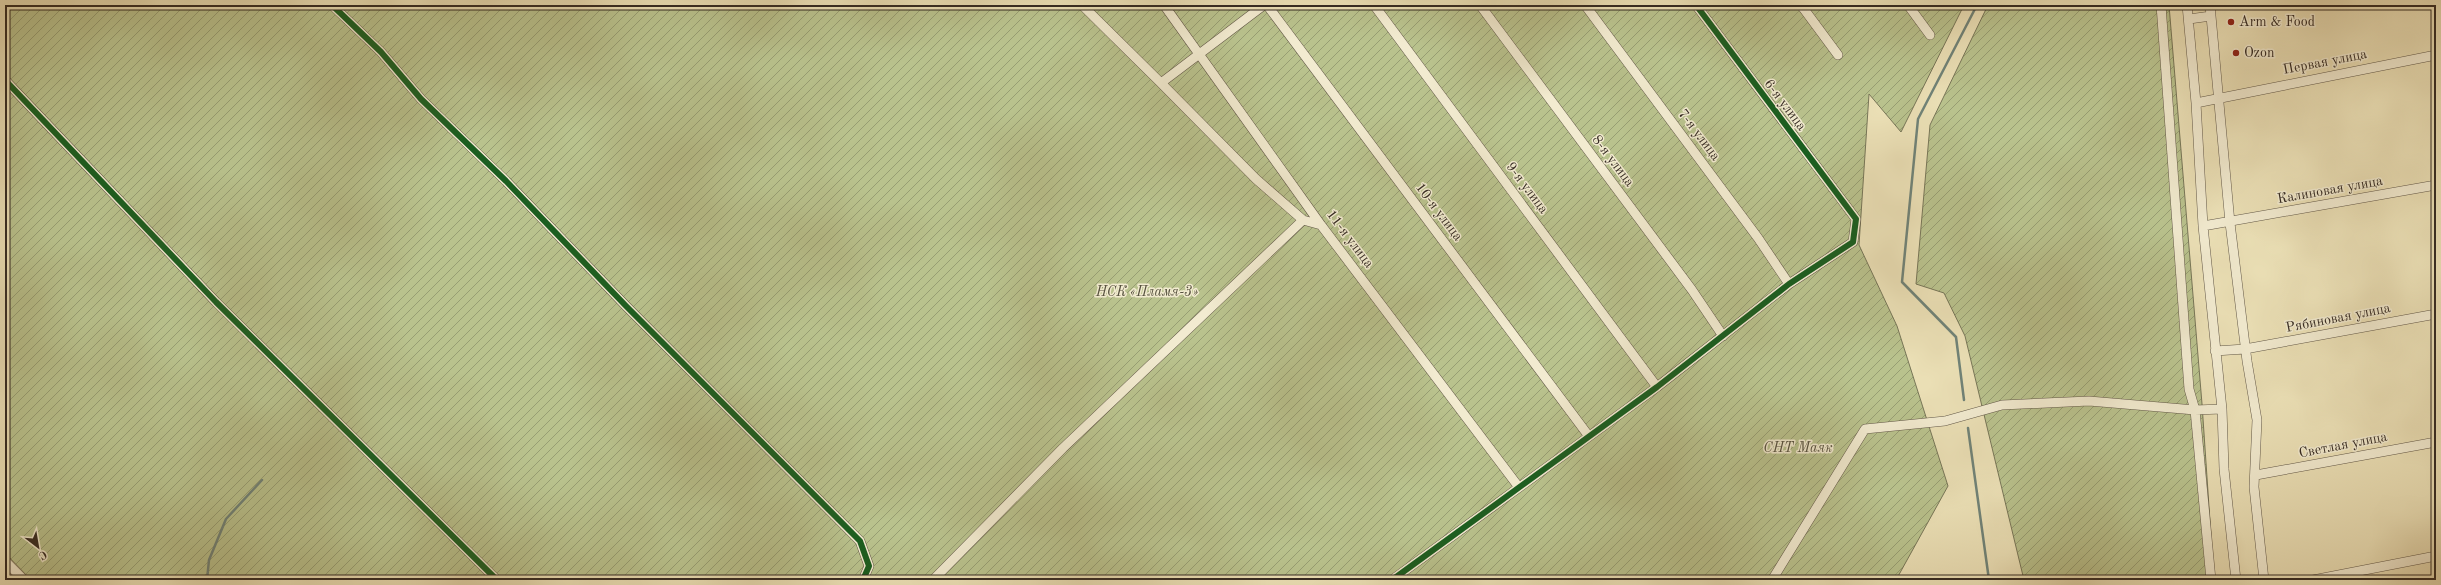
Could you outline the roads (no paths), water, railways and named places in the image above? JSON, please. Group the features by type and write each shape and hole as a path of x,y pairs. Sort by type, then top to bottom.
{"street":[{"path":"332,5 381,52 421,99 506,180 626,306 860,542 869,566 863,580"},
{"path":"1082,5 1161,83 1167,92 1256,179 1303,220 1321,225"},
{"name":"11-я улица","path":"1164,5 1321,225 1518,486"},
{"path":"1161,83 1264,5"},
{"name":"10-я улица","path":"1267,5 1588,435"},
{"name":"9-я улица","path":"1374,5 1657,387"},
{"name":"8-я улица","path":"1480,5 1687,284 1723,336"},
{"name":"7-я улица","path":"1585,5 1758,238 1789,284"},
{"name":"6-я улица","path":"1696,5 1856,219 1853,242 1789,284"},
{"path":"1801,5 1838,55"},
{"path":"1908,5 1930,35"},
{"path":"2161,5 2189,389 2195,410 2211,580"},
{"path":"2187,5 2196,103 2203,226 2222,410 2224,469 2236,580"},
{"path":"2210,5 2220,97 2230,223 2246,349 2257,420 2256,476 2254,487 2264,580"},
{"path":"2189,19 2211,16"},
{"name":"Первая улица","path":"2196,103 2436,55"},
{"path":"5,80 222,308 497,580"},
{"name":"Калиновая улица","path":"2203,226 2230,223 2436,184"},
{"path":"933,580 1063,448 1303,220"},
{"path":"1392,580 1588,435 1657,387 1789,284"},
{"name":"Рябиновая улица","path":"2215,351 2246,349 2436,314"},
{"path":"1772,580 1865,429 1945,421 2010,405 2089,401 2195,410 2222,410"},
{"name":"Светлая улица","path":"2256,476 2436,442"},
{"path":"2313,580 2436,556"},
{"path":"5,561 24,580"}],"waterway":[{"path":"1964,400 1956,337 1902,282 1918,119 1977,5"},
{"path":"1968,428 1989,580"},
{"path":"207,580 209,560 226,519 262,480"}],"place":[{"name":"Arm & Food","path":"2231,22"},
{"name":"Ozon","path":"2236,53"}],"park label":[{"name":"НСК «Пламя-3»","path":"1147,292"},
{"name":"СНТ Маяк","path":"1798,448"}]}
